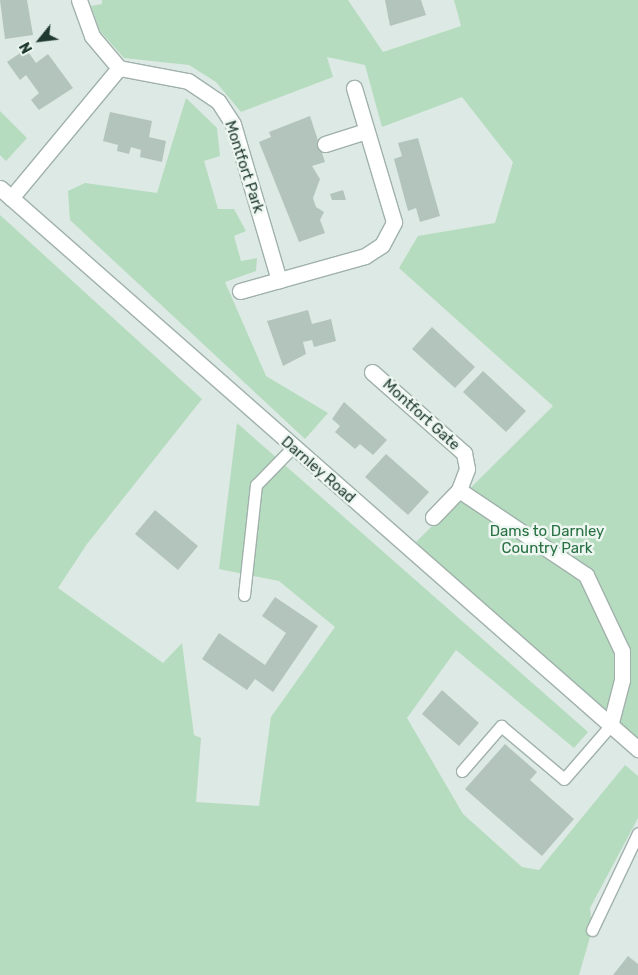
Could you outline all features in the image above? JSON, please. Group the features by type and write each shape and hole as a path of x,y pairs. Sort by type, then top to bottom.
{"street":[{"path":"5,193 119,68 92,36 79,0"},
{"name":"Montfort Park","path":"119,68 188,81 218,101 233,124 279,280"},
{"path":"240,291 365,256 382,245 394,222 354,88"},
{"path":"326,144 366,131"},
{"name":"Darnley Road","path":"5,193 292,448 638,749"},
{"name":"Montfort Gate","path":"372,372 464,453 467,469 460,490 433,517"},
{"path":"460,490 586,576 622,651 622,680 610,726"}],"lane":[{"path":"244,595 256,485 292,448"},
{"path":"462,772 501,726 564,779 610,726"},
{"path":"592,930 638,833"}],"green space":[{"name":"Dams to Darnley Country Park","path":"102,0 348,0 383,52 461,26 454,0 638,0 638,748 416,542 553,406 399,268 418,236 495,223 513,162 462,97 382,127 365,65 327,57 333,77 241,112 216,82 189,65 124,58 100,31 91,6 102,4"},
{"path":"186,98 217,128 220,156 204,161 218,209 234,209 246,231 234,236 241,261 257,258 256,271 225,282 266,376 328,413 305,439 70,220 68,191 85,183 157,193"},
{"path":"0,111 27,138 6,161 0,155"},
{"path":"0,215 202,399 87,544 58,588 163,663 182,643 194,735 201,738 196,802 259,806 271,717 335,627 279,581 219,569 237,423 588,732 574,748 456,650 407,718 463,814 522,867 539,870 625,765 638,776 638,818 590,908 592,930 579,975 0,975"}],"building":[{"path":"0,0 27,0 33,35 5,39"},
{"path":"385,0 421,0 426,15 390,26"},
{"path":"26,49 36,63 48,54 73,88 39,110 31,100 39,93 26,75 20,80 7,62"},
{"path":"110,112 152,121 149,137 166,141 162,162 140,157 141,150 131,147 129,154 117,151 118,145 103,141"},
{"path":"310,116 325,162 312,166 320,179 313,198 316,207 324,212 320,220 325,233 299,242 259,142 271,137 269,132"},
{"path":"418,138 440,216 420,222 416,208 408,211 394,159 402,156 398,143"},
{"path":"343,190 346,200 332,200 330,194"},
{"path":"308,310 312,324 331,319 336,341 314,347 312,340 303,342 306,354 283,366 267,321"},
{"path":"432,327 475,367 455,388 412,349"},
{"path":"483,371 526,411 506,432 463,392"},
{"path":"344,402 387,440 373,455 360,444 355,449 335,432 340,426 332,419"},
{"path":"386,454 429,492 408,515 365,477"},
{"path":"155,510 198,546 178,570 135,534"},
{"path":"275,597 318,626 273,692 255,679 247,690 202,659 219,633 265,665 286,633 262,616"},
{"path":"442,690 479,723 459,746 422,714"},
{"path":"505,744 537,772 530,780 574,819 542,856 465,789"},
{"path":"628,956 638,964 638,975 613,975"}]}
